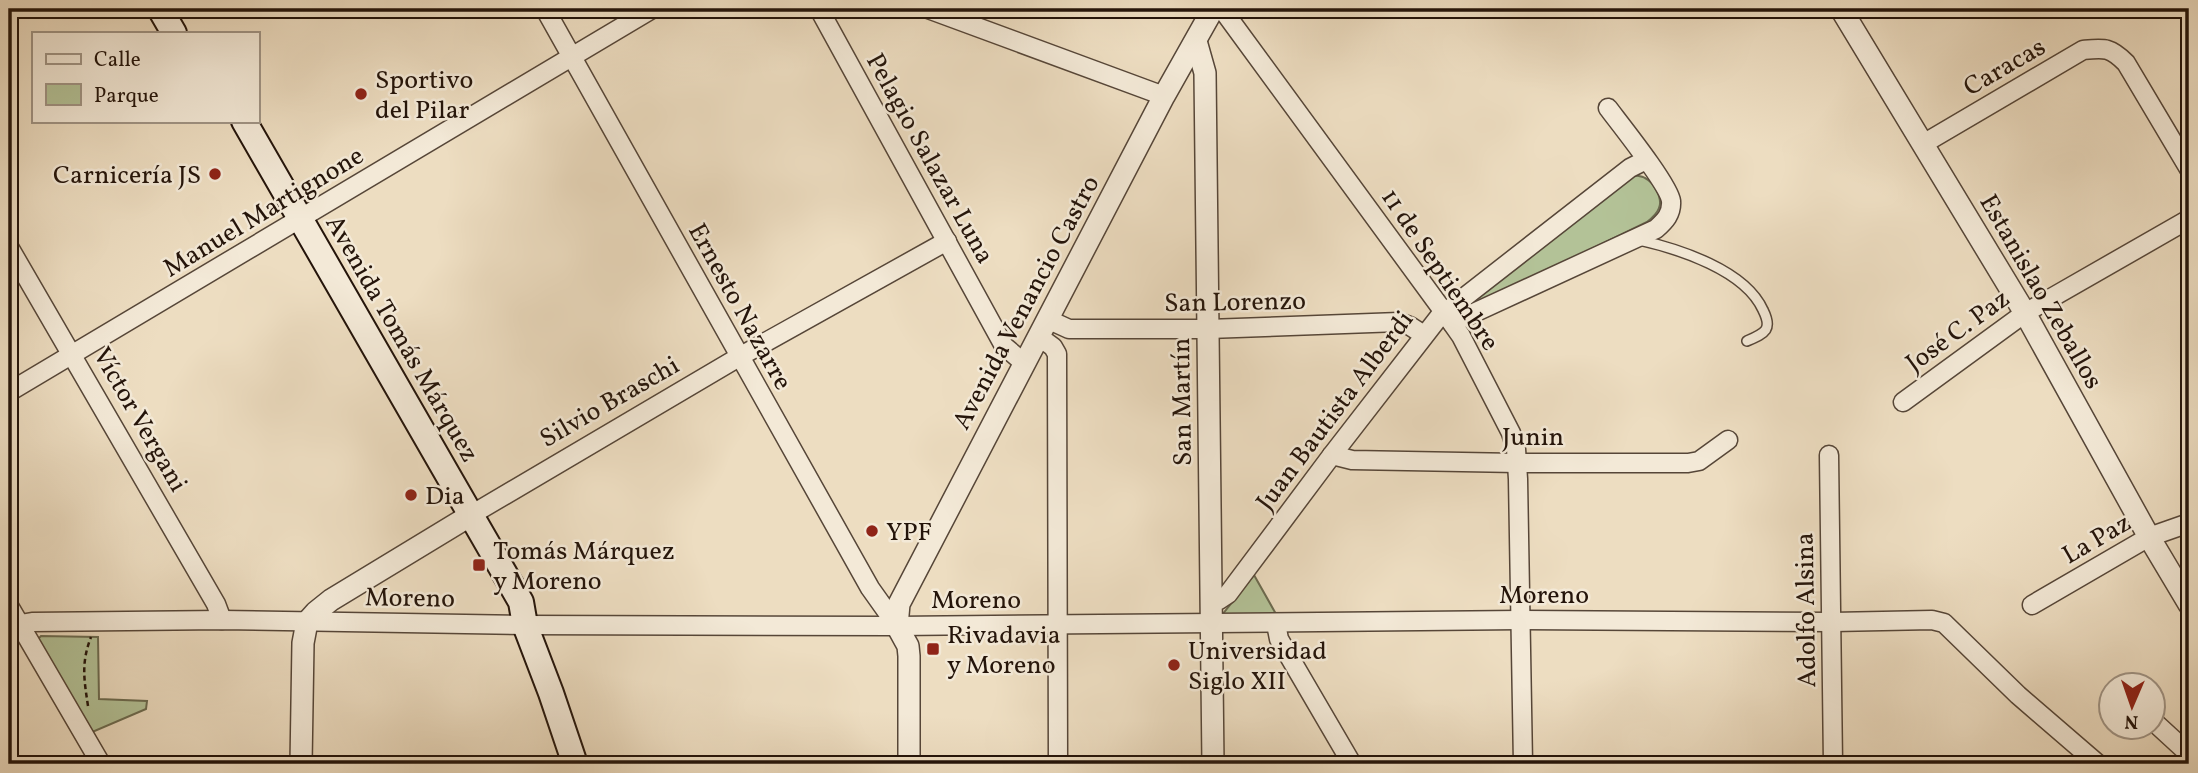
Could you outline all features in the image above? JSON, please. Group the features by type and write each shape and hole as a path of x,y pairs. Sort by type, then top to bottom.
{"main road":[{"path":"160,9 173,32"},
{"path":"179,9 192,32"},
{"name":"Avenida Tomás Márquez","path":"227,122 294,223 466,518 521,602 524,625 575,764"},
{"name":"Avenida Tomás Márquez","path":"244,122 294,223"}],"street":[{"name":"Ernesto Nazarre","path":"545,9 870,588 897,626"},
{"name":"Manuel Martignone","path":"9,392 652,9"},
{"name":"Pelagio Salazar Luna","path":"819,9 1004,346 1024,363"},
{"path":"928,9 1164,96"},
{"name":"Avenida Venancio Castro","path":"897,626 902,596 1164,96 1213,9"},
{"name":"11 de Septiembre","path":"1222,9 1448,318 1505,419 1517,449 1523,764"},
{"name":"Estanislao Zeballos","path":"1841,9 2025,313 2189,604"},
{"name":"San Martín","path":"1196,41 1205,73 1213,764"},
{"name":"Caracas","path":"1923,144 2083,50 2104,48 2115,51 2126,63 2189,169"},
{"path":"1608,108 1646,160"},
{"name":"Juan Bautista Alberdi","path":"1211,601 1219,600 1228,594 1424,335 1630,168 1646,160 1671,198 1670,214 1656,229 1448,318"},
{"name":"José C. Paz","path":"1903,402 2025,313 2189,219"},
{"name":"Silvio Braschi","path":"307,622 331,600 466,518 739,357 947,241"},
{"name":"Víctor Vergani","path":"9,247 216,604 222,620"},
{"name":"San Lorenzo","path":"1043,328 1208,329 1399,322 1424,335"},
{"path":"1043,328 1057,355 1058,764"},
{"name":"Junin","path":"1332,455 1352,460 1688,463 1699,461 1728,440"},
{"name":"Adolfo Alsina","path":"1829,455 1833,764"},
{"name":"La Paz","path":"2032,605 2149,537 2189,523"},
{"path":"9,606 14,625 101,764"},
{"name":"Moreno","path":"14,625 222,620 524,625 897,626 1520,620 1932,620 1944,623 2018,695 2098,764"},
{"path":"301,764 303,643 307,622"},
{"path":"1276,624 1279,639 1352,764"},
{"path":"897,626 908,646 909,656 909,764"},
{"path":"2166,733 2189,754"}],"lane":[{"path":"1634,239 1695,257 1734,277 1761,305 1768,322 1763,334 1747,341"}],"path":[{"path":"86,739 89,715 83,662 98,621"}],"green space":[{"path":"1633,175 1648,180 1659,196 1658,210 1647,222 1476,305 1470,305 1470,301"},
{"path":"1254,575 1276,614 1222,615"},
{"path":"41,636 98,637 99,699 147,701 146,709 90,733 37,640"}],"railway":[{"path":"2185,9 2189,11"}],"place":[{"name":"Sportivo del Pilar","path":"361,94"},
{"name":"Carnicería JS","path":"215,174"},
{"name":"Dia","path":"411,495"},
{"name":"YPF","path":"872,531"},
{"name":"Tomás Márquez y Moreno","path":"479,565"},
{"name":"Rivadavia y Moreno","path":"933,649"},
{"name":"Universidad Siglo XII","path":"1174,665"}]}
